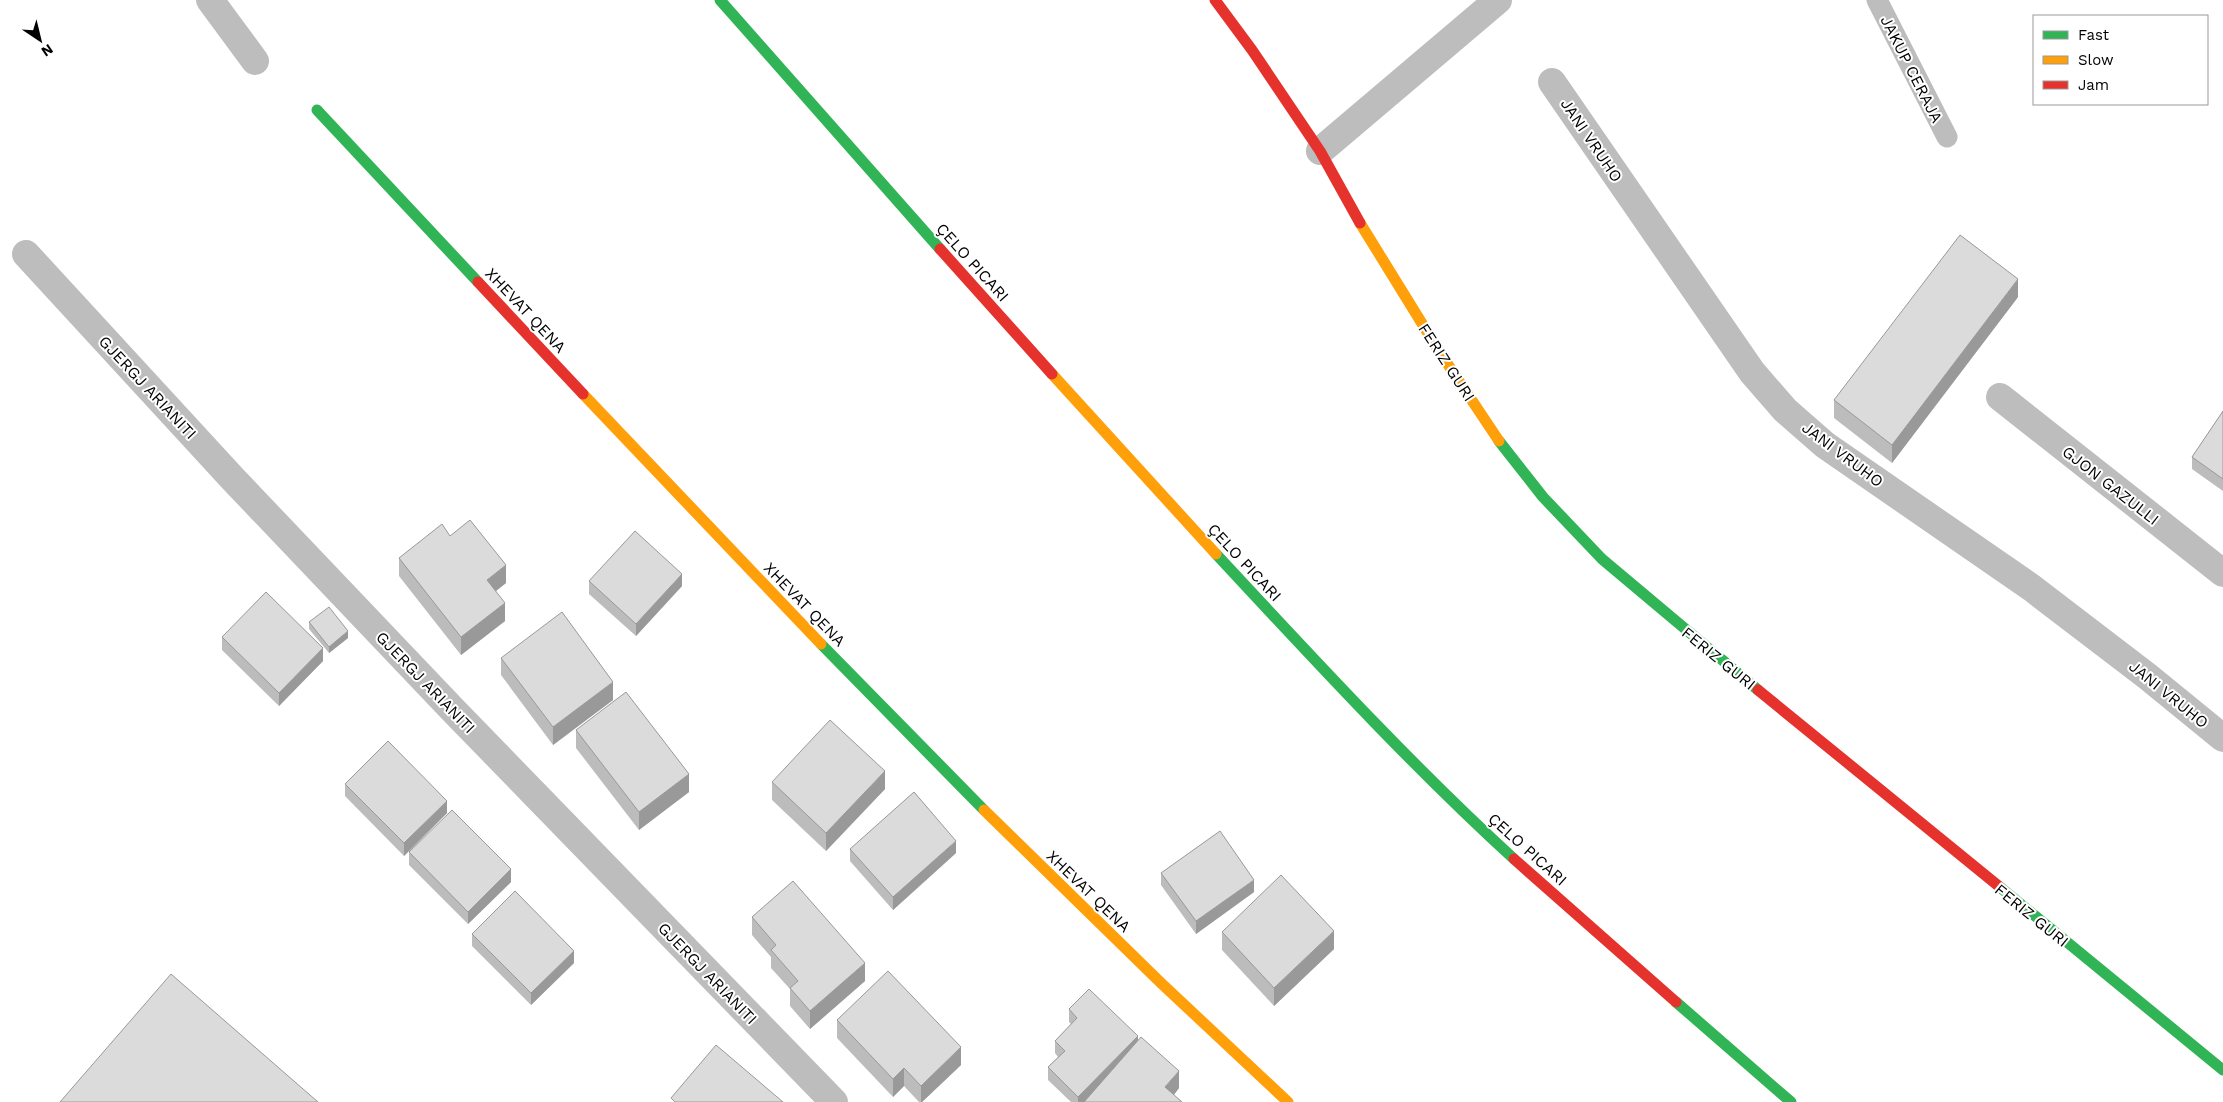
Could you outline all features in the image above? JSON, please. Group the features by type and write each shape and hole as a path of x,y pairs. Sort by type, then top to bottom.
{"street":[{"path":"210,0 255,61"},
{"name":"ÇELO PICARI","path":"720,0 1089,416 1348,696 1464,813 1614,949 1791,1102"},
{"name":"FERIZ GURI","path":"1215,0 1252,50 1320,151 1359,221 1439,351 1488,426 1543,497 1602,559 1678,624 2223,1070"},
{"path":"1320,151 1498,0"},
{"name":"JANI VRUHO","path":"1552,82 1752,372 1785,410 1825,445 2032,588 2147,676 2223,738"},
{"name":"XHEVAT QENA","path":"317,110 643,458 855,680 1001,829 1288,1102"},
{"name":"GJERGJ ARIANITI","path":"26,254 233,479 417,673 834,1102"},
{"name":"GJON GAZULLI","path":"2000,397 2223,574"}],"lane":[{"name":"JAKUP CERAJA","path":"1877,0 1946,137"}],"building":[{"path":"1960,235 2018,279 1892,445 1834,400"},
{"path":"2223,411 2223,479 2192,457"},
{"path":"470,520 506,565 487,580 505,603 461,637 399,558 442,524 450,536"},
{"path":"635,531 682,574 636,624 589,581"},
{"path":"266,592 323,648 279,693 222,637"},
{"path":"329,607 348,631 329,647 309,622"},
{"path":"562,612 613,682 553,727 501,658"},
{"path":"626,692 689,774 639,812 576,730"},
{"path":"830,720 885,771 826,833 772,782"},
{"path":"388,741 447,801 404,843 345,784"},
{"path":"914,792 956,841 893,897 850,849"},
{"path":"452,810 511,869 468,912 409,852"},
{"path":"1220,831 1254,880 1196,921 1161,873"},
{"path":"1281,875 1334,931 1274,988 1222,932"},
{"path":"793,881 865,963 810,1011 790,988 798,981 771,950 776,945 752,917"},
{"path":"515,891 574,951 531,993 472,934"},
{"path":"888,971 961,1047 921,1086 904,1068 893,1079 837,1020"},
{"path":"171,974 318,1102 60,1102"},
{"path":"1089,989 1138,1036 1078,1097 1048,1067 1065,1051 1055,1041 1077,1018 1069,1009"},
{"path":"1141,1037 1179,1071 1165,1087 1182,1102 1084,1102"},
{"path":"716,1045 783,1102 675,1102 671,1098"}],"traffic: fast":[{"path":"720,0 940,249"},
{"path":"317,110 478,282"},
{"path":"1499,441 1543,497 1602,559 1758,690"},
{"path":"1216,554 1399,748 1514,859"},
{"path":"821,644 984,810"},
{"path":"2001,888 2223,1070"},
{"path":"1676,1002 1791,1102"}],"traffic: slow":[{"path":"1360,223 1439,351 1499,441"},
{"path":"1052,374 1216,554"},
{"path":"583,394 821,644"},
{"path":"984,810 1161,983 1288,1102"}],"traffic: jam":[{"path":"1215,0 1252,50 1320,151 1360,223"},
{"path":"940,249 1052,374"},
{"path":"478,282 583,394"},
{"path":"1758,690 2001,888"},
{"path":"1514,859 1676,1002"}]}
